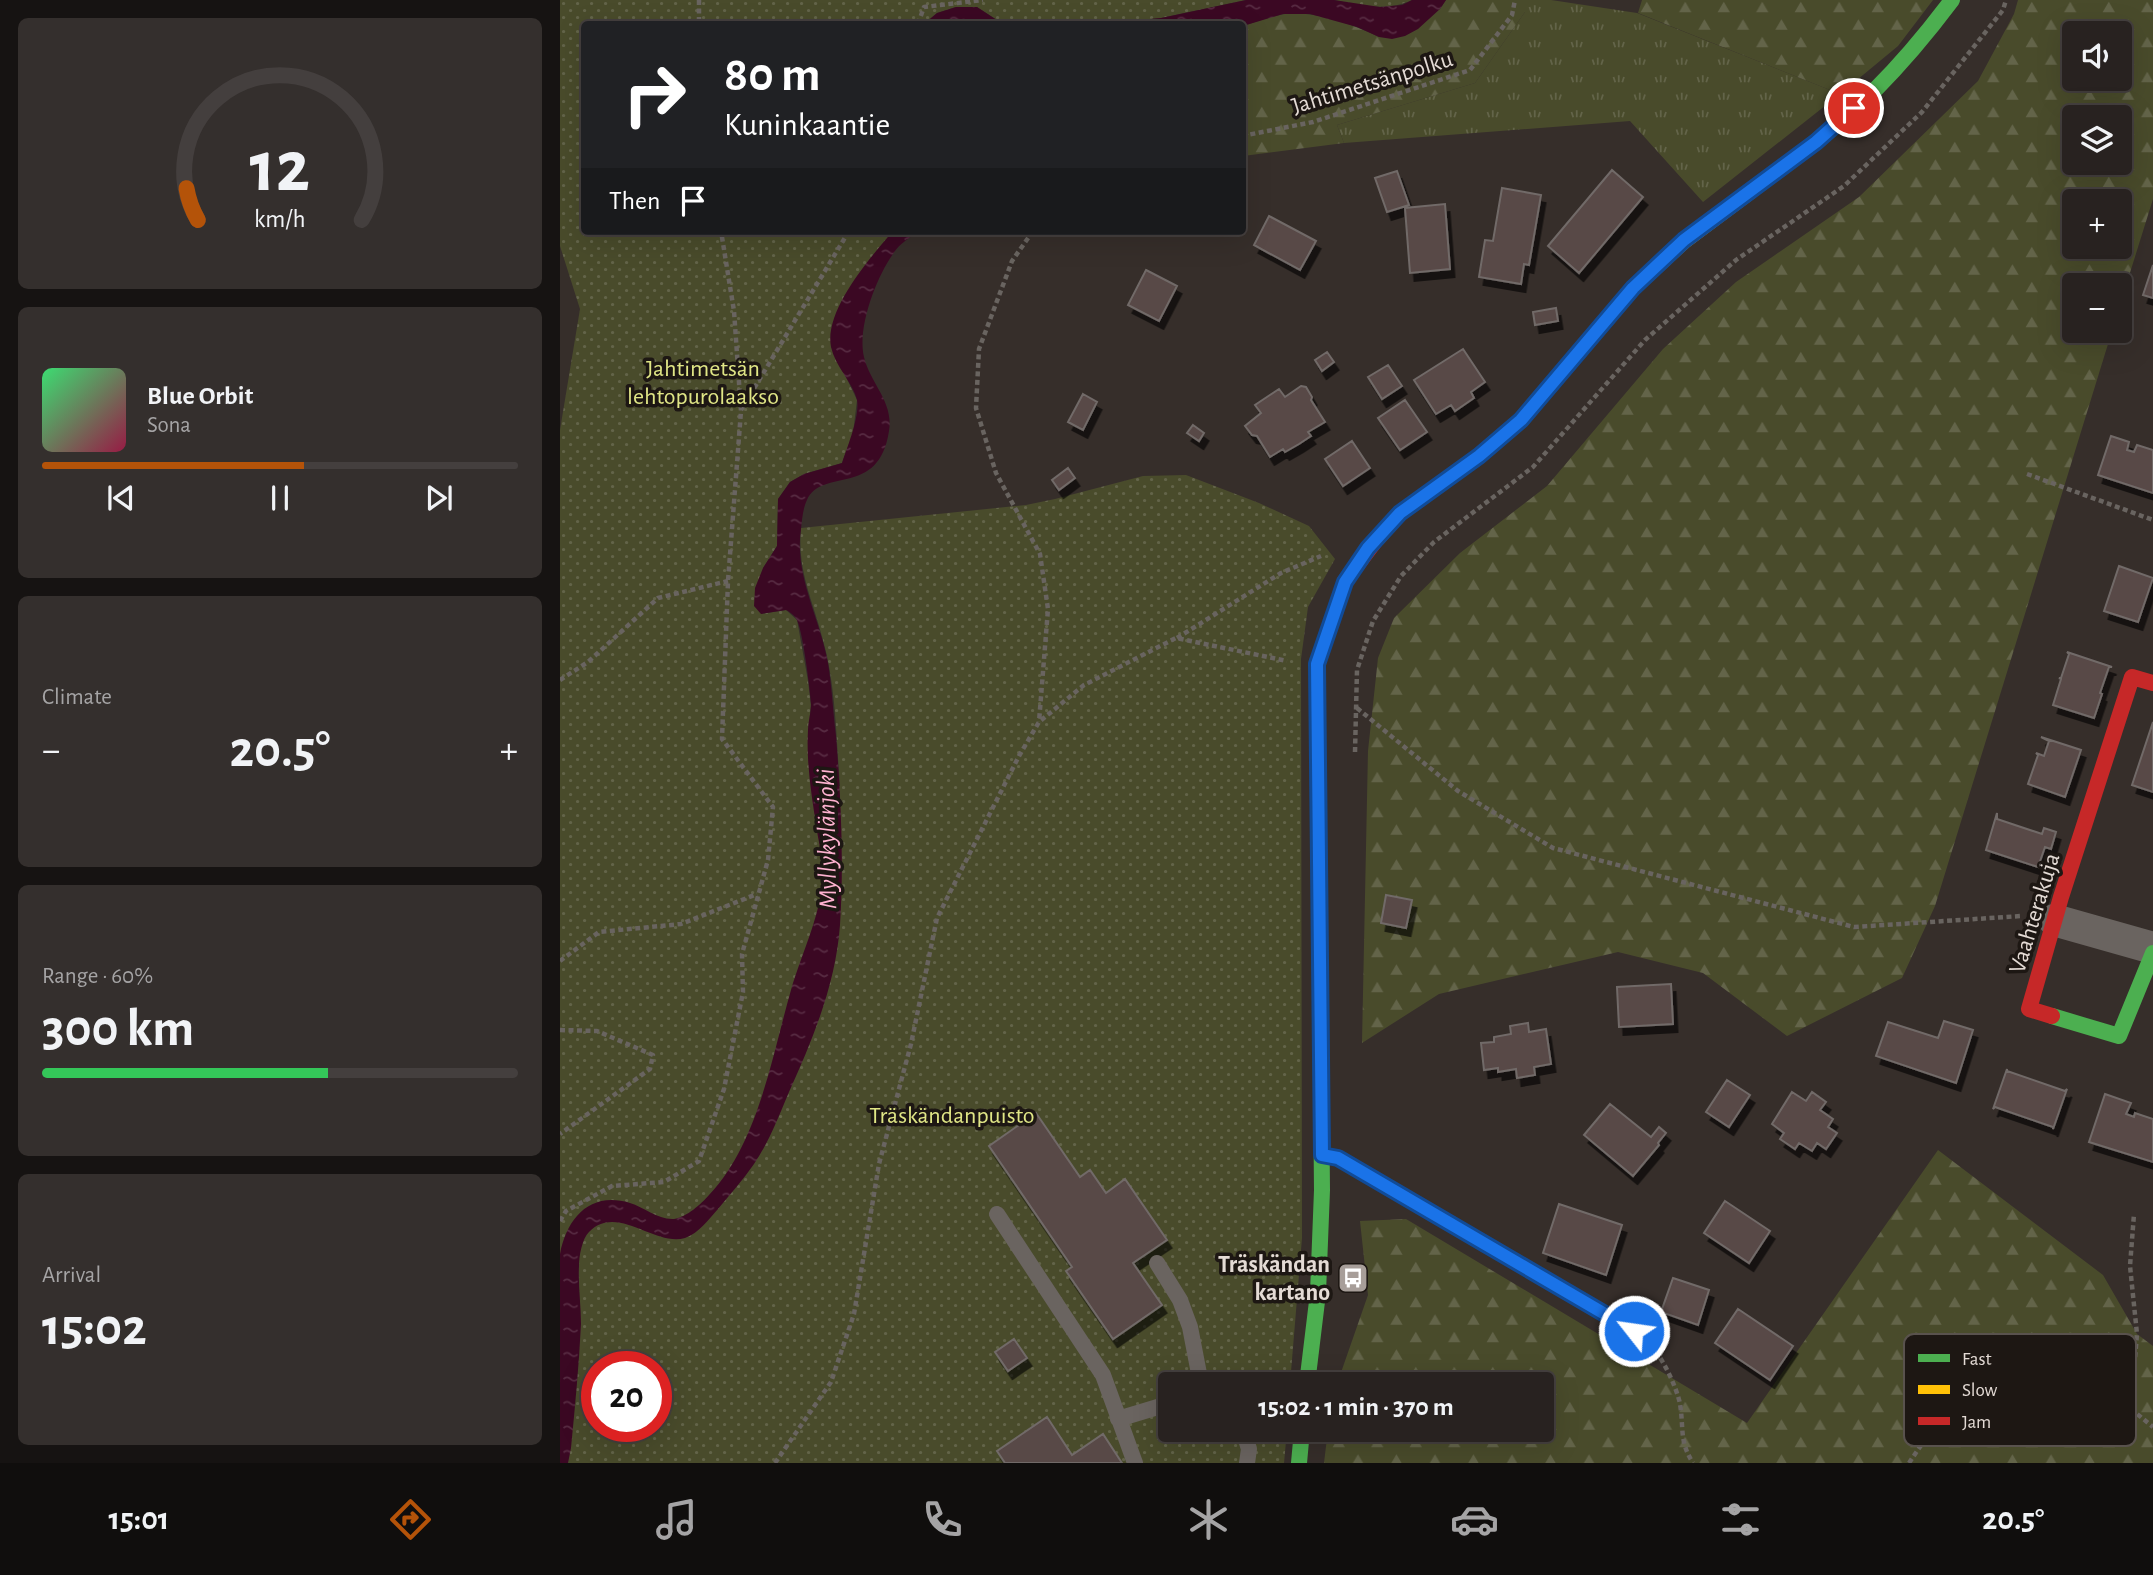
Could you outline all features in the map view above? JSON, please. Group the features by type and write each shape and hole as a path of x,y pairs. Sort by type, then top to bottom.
{"main road":[{"path":"1308,1372 1318,1293 1322,1155 1317,664 1345,582 1368,548 1400,513 1479,456 1521,420 1633,288 1684,240 1816,142 1874,91 1931,28 1952,0"},
{"name":"Vaahterakuja","path":"2153,683 2132,677 2042,918 2029,1009 2119,1036 2153,951"},
{"path":"1299,1463 1301,1442"}],"street":[{"path":"2042,918 2153,951"}],"lane":[{"path":"1322,1155 1338,1158 1634,1331"},
{"path":"997,1214 1103,1375 1135,1463"},
{"path":"1157,1263 1180,1300 1187,1318 1199,1372"},
{"path":"1118,1419 1158,1407"},
{"path":"1247,1442 1250,1449 1247,1463"}],"path":[{"path":"699,0 699,21"},
{"path":"919,21 924,7 983,0"},
{"name":"Jahtimetsänpolku","path":"1246,135 1313,122 1470,70 1513,15 1515,0"},
{"path":"1357,670 1373,621 1401,576 1434,542 1533,467 1646,340 1736,260 1844,186 1922,112 2003,10 2006,0"},
{"path":"560,1221 566,1211 612,1185 664,1182 699,1161 724,1088 743,992 742,954 768,860 773,807 722,738 728,581 741,411 734,311 722,235"},
{"path":"741,411 847,235"},
{"path":"1030,235 1012,261 979,349 976,408 996,473 1040,554 1048,610 1038,722"},
{"path":"2027,474 2153,520"},
{"path":"775,1463 831,1382 854,1314 879,1164 911,1044 937,918 1038,722 1084,685 1176,638 1281,573 1327,554"},
{"path":"560,680 589,662 658,598 728,581"},
{"path":"1176,638 1279,660 1317,664"},
{"path":"1356,708 1458,791 1553,848 1854,927 2042,918"},
{"path":"560,961 599,932 681,924 757,894"},
{"path":"560,1030 597,1031 653,1055 650,1069 560,1134"},
{"path":"2134,1214 2130,1266 2136,1345"},
{"path":"1634,1331 1658,1353 1680,1401 1684,1448 1693,1463"},
{"path":"2136,1413 2153,1427"},
{"path":"1909,1463 1921,1446"}],"green space":[{"name":"Träskändanpuisto","path":"560,0 1246,0 1161,18 1129,21 998,21 977,7 956,7 937,13 928,21 581,21 581,235 890,235 846,294 831,346 857,400 853,433 842,463 804,474 790,482 778,499 777,546 763,568 761,614 786,610 797,620 811,706 808,731 811,786 840,786 831,675 801,558 801,528 1026,505 1143,476 1186,475 1309,526 1335,559 1308,607 1301,659 1302,1238 1291,1372 1158,1372 1158,1442 1286,1442 1284,1463 560,1463 560,430 580,309 560,246"},
{"path":"1334,0 1412,0 1383,7"},
{"path":"1446,0 1525,0 1525,12 1475,83 1337,125 1344,143 1246,156 1246,25 1280,15 1309,14 1345,23 1379,37 1440,9"},
{"path":"1525,0 1551,0 1637,13 1840,94 1703,202 1630,121 1344,143 1337,125 1475,83 1525,12"},
{"path":"1642,0 1933,0 1898,46 1840,94 1638,13"},
{"path":"2018,0 2153,0 2153,199 2130,273 2062,273 2062,343 2108,343 1935,906 1902,978 1787,1036 1703,973 1618,952 1439,994 1362,1043 1368,751 1378,658 1394,618 1460,553 1547,486 1663,349 1736,282 1859,197 1978,81 2014,14"},
{"path":"1938,1150 2103,1275 2137,1334 2153,1346 2153,1463 1324,1463 1327,1442 1554,1442 1554,1372 1341,1372 1368,1295 1360,1221 1406,1219 1747,1423"}],"water":[{"path":"1246,0 1334,0 1380,7 1402,5 1412,0 1446,0 1418,29 1392,39 1310,14 1283,14 1246,25 1246,21 1129,21 1161,18"},
{"path":"956,7 977,7 998,21 928,21 937,13"},
{"name":"Myllykylänjoki","path":"890,235 914,235 902,243 887,264 875,289 863,332 864,357 885,402 890,421 889,431 883,452 863,474 814,490 807,500 803,514 800,546 804,580 829,672 836,736 842,854 840,925 834,968 807,1052 764,1147 745,1176 703,1226 690,1236 673,1239 612,1222 600,1224 587,1235 579,1262 581,1324 571,1448 568,1463 560,1463 560,1254 568,1229 583,1210 603,1201 630,1203 668,1219 679,1218 702,1202 726,1174 740,1151 761,1098 819,903 823,868 809,768 808,730 811,704 804,648 795,617 786,610 761,614 754,606 755,588 763,568 777,546 778,499 790,482 804,474 842,463 855,423 857,400 833,354 831,332 841,301"}],"building":[{"path":"1612,170 1643,197 1579,273 1548,246"},
{"path":"1397,171 1409,205 1387,212 1375,178"},
{"path":"1502,188 1541,195 1529,265 1524,264 1521,284 1479,277 1485,240 1493,241"},
{"path":"1445,204 1450,269 1410,273 1405,208"},
{"path":"1269,216 1316,241 1300,270 1254,245"},
{"path":"2153,265 2153,298 2143,295"},
{"path":"1146,270 1177,286 1159,321 1128,305"},
{"path":"1556,308 1558,321 1535,325 1533,312"},
{"path":"1463,349 1485,382 1471,392 1474,398 1455,411 1451,405 1436,414 1414,380"},
{"path":"1327,352 1334,362 1322,371 1315,360"},
{"path":"1388,365 1402,386 1382,399 1368,377"},
{"path":"1301,386 1306,387 1325,422 1308,432 1311,436 1299,444 1270,457 1257,436 1252,435 1245,426 1261,413 1255,405 1279,389 1285,397"},
{"path":"1083,394 1097,402 1083,430 1068,422"},
{"path":"1405,400 1427,432 1400,450 1378,418"},
{"path":"1193,425 1204,433 1199,441 1187,433"},
{"path":"2111,436 2129,442 2127,450 2134,452 2137,445 2153,450 2153,493 2098,475"},
{"path":"1352,441 1370,468 1343,486 1325,459"},
{"path":"1068,468 1075,478 1059,490 1052,480"},
{"path":"2119,566 2153,578 2138,622 2104,611"},
{"path":"2067,652 2112,667 2109,667 2094,718 2053,705 2061,679 2059,678 2069,654"},
{"path":"2153,722 2153,792 2132,785"},
{"path":"2041,737 2081,750 2065,797 2028,784 2038,755 2036,753 2044,756 2049,741"},
{"path":"1997,813 1997,819 2042,834 2044,828 2056,832 2051,849 2045,847 2038,867 1986,850"},
{"path":"1386,895 1412,900 1406,928 1381,923"},
{"path":"1671,984 1673,1024 1619,1027 1617,987"},
{"path":"1944,1021 1973,1030 1956,1083 1876,1056 1888,1022 1938,1038"},
{"path":"1528,1023 1529,1032 1546,1029 1551,1064 1534,1067 1535,1075 1517,1078 1516,1069 1498,1072 1498,1068 1484,1070 1481,1043 1494,1042 1494,1037 1511,1034 1510,1026"},
{"path":"2007,1069 2065,1091 2067,1089 2053,1129 1995,1107 1993,1109"},
{"path":"1727,1080 1750,1095 1729,1127 1706,1112"},
{"path":"1792,1092 1806,1101 1812,1092 1826,1102 1820,1110 1833,1119 1828,1127 1837,1133 1826,1149 1817,1143 1812,1151 1799,1143 1795,1149 1780,1139 1784,1133 1772,1124"},
{"path":"2105,1094 2131,1103 2126,1114 2134,1117 2135,1113 2153,1119 2153,1162 2089,1142"},
{"path":"1610,1104 1651,1137 1659,1127 1666,1133 1633,1176 1584,1135"},
{"path":"1036,1113 1080,1177 1090,1170 1106,1193 1125,1179 1167,1240 1133,1263 1162,1305 1113,1339 1066,1271 1072,1267 989,1146"},
{"path":"1725,1201 1770,1231 1749,1263 1704,1233"},
{"path":"1559,1204 1622,1225 1606,1275 1543,1253"},
{"path":"1673,1278 1709,1290 1698,1325 1661,1312"},
{"path":"1738,1309 1793,1346 1770,1380 1715,1343"},
{"path":"1014,1339 1027,1358 1008,1371 995,1352"},
{"path":"1047,1417 1072,1455 1103,1434 1122,1463 1005,1463 997,1451"}],"traffic: fast":[{"path":"1752,190 1860,105 1905,58 1952,0"},
{"path":"1308,1372 1318,1293 1322,1190 1319,871"},
{"path":"2052,1016 2119,1036 2153,953"},
{"path":"1299,1463 1301,1442"}],"traffic: slow":[{"path":"1376,540 1400,513 1479,456 1521,420 1633,288 1684,241 1752,190"}],"traffic: jam":[{"path":"1319,871 1317,664 1345,581 1376,540"},
{"path":"2052,1016 2029,1009 2061,897 2132,677 2153,683"}],"place":[{"name":"Träskändan kartano","path":"1353,1278"}],"route":[{"path":"1634,1331 1338,1158 1322,1155 1317,664 1345,582 1368,548 1400,513 1479,456 1521,420 1633,288 1684,240 1816,142 1854,108"}],"park label":[{"name":"Jahtimetsän lehtopurolaakso","path":"703,382"}]}
